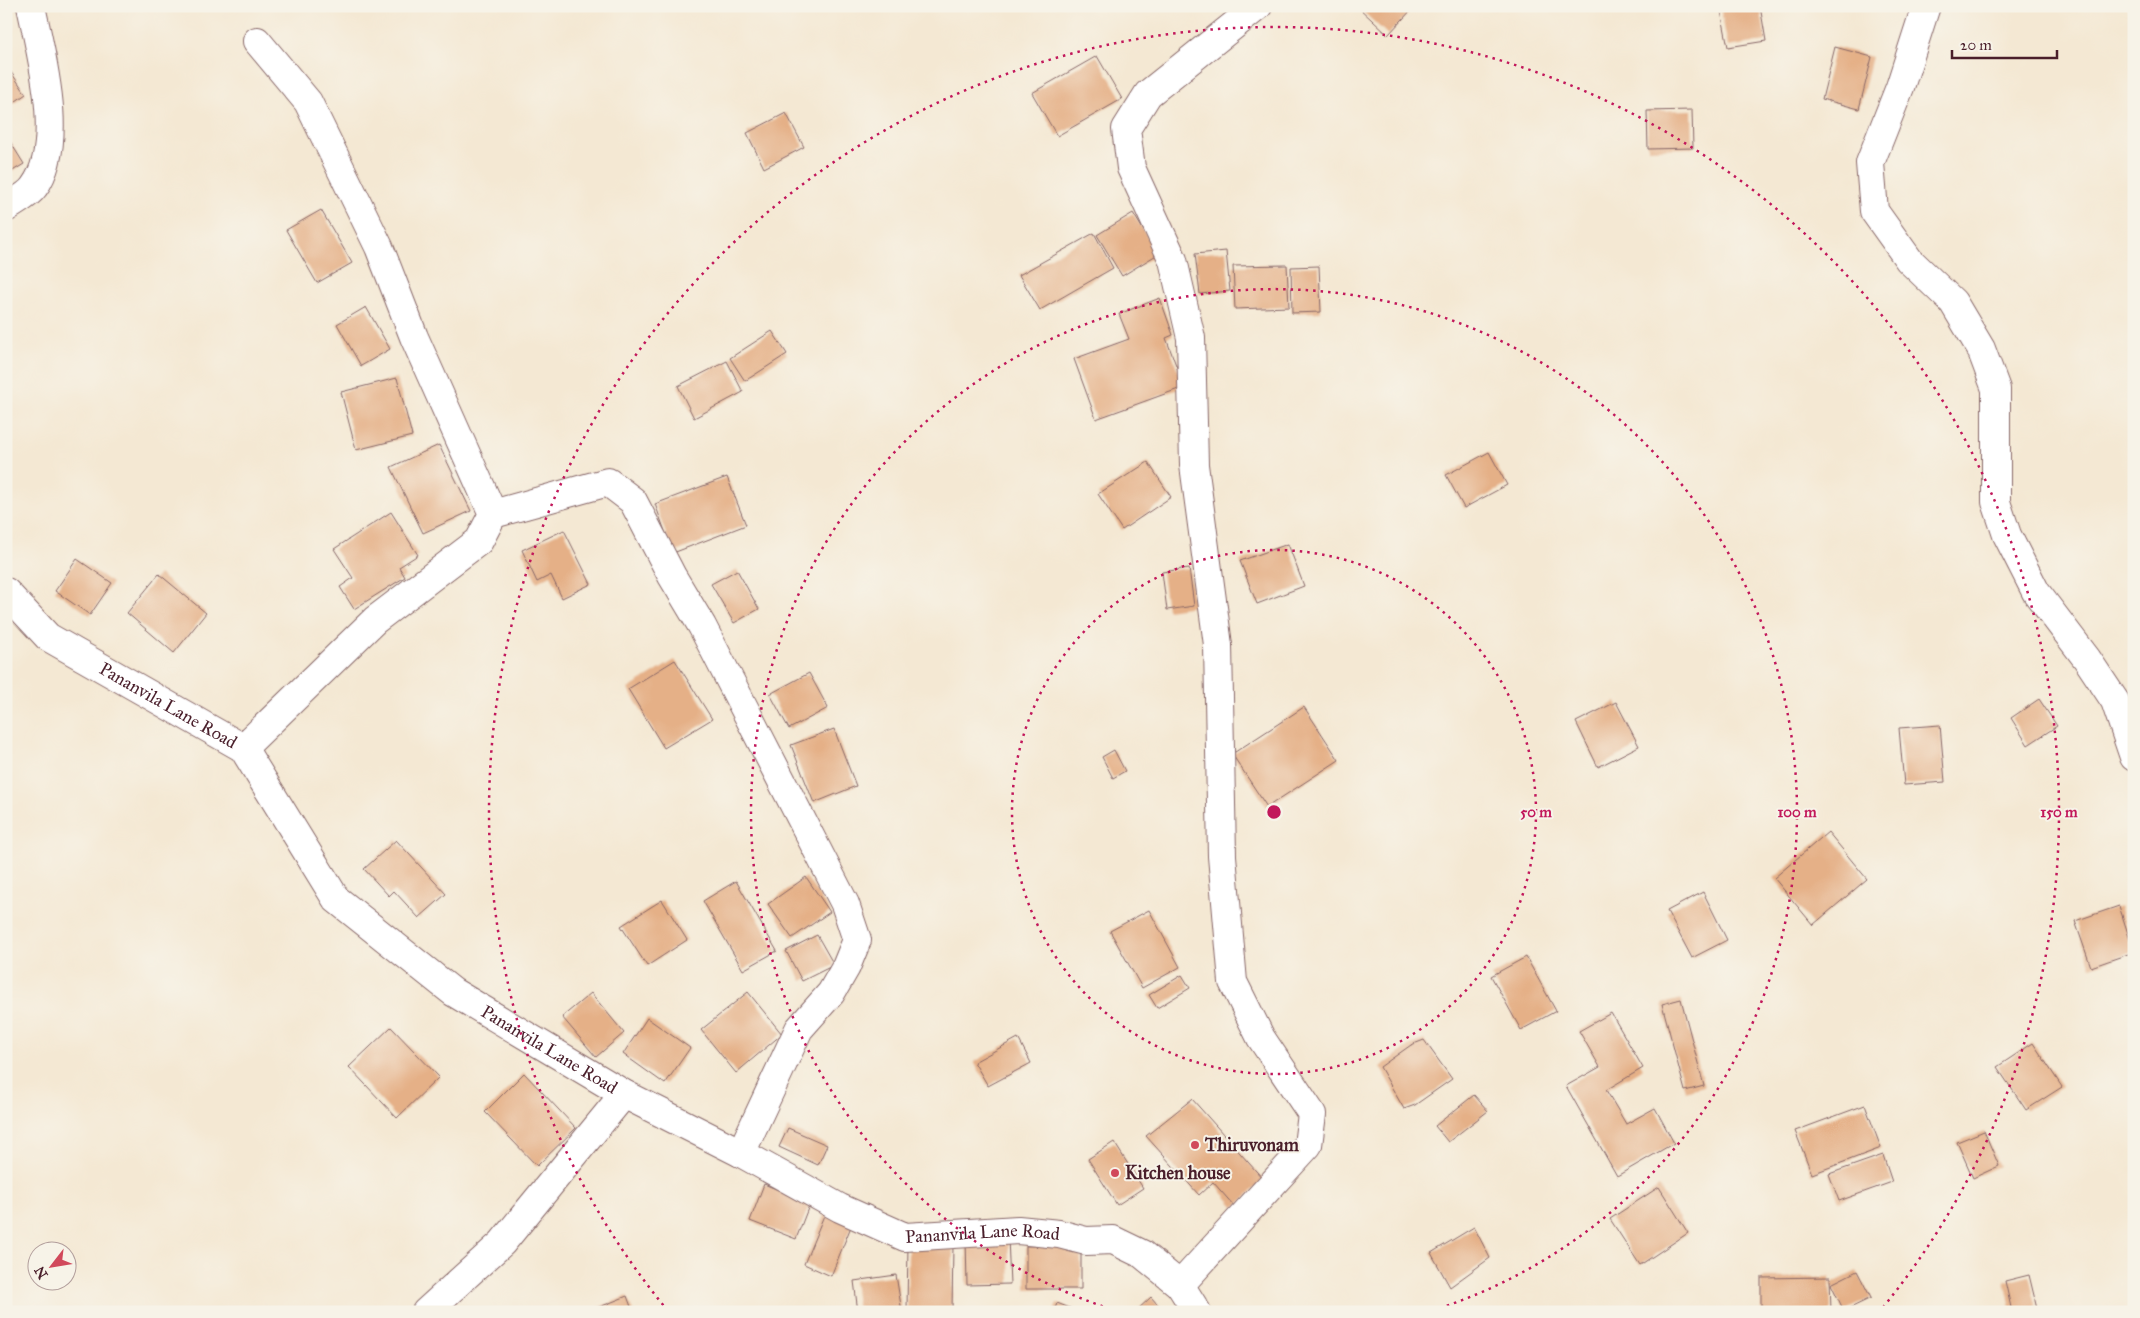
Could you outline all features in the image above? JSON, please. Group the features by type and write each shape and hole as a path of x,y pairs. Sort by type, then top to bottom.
{"street":[{"path":"6,208 34,188 44,165 50,137 48,101 31,6"},
{"path":"1180,1284 1308,1145 1312,1114 1261,1038 1233,982 1222,856 1218,645 1194,465 1190,338 1173,260 1132,168 1126,128 1148,94 1258,6"},
{"path":"1926,6 1900,87 1870,163 1874,211 1909,260 1953,302 1981,349 1996,389 1996,502 2007,535 2036,592 2087,659 2115,701 2134,757"},
{"path":"257,41 308,102 379,247 414,337 493,514"},
{"path":"243,748 375,620 479,541 493,514 608,482 633,501 672,576 702,626 845,904 856,940 846,967 832,993 799,1029 741,1153"},
{"name":"Pananvila Lane Road","path":"6,592 48,637 243,748 336,899 454,992 624,1094 741,1153 840,1208 905,1237 1018,1230 1059,1234 1086,1241 1113,1240 1142,1254 1180,1284 1198,1312"},
{"path":"426,1312 502,1243 624,1094"}],"building":[{"path":"1357,6 1415,6 1388,35"},
{"path":"1748,6 1760,6 1766,41 1728,47 1721,11"},
{"path":"1835,47 1872,57 1859,109 1822,99"},
{"path":"1097,56 1122,99 1057,136 1032,93"},
{"path":"6,65 26,94 6,108"},
{"path":"1692,110 1693,148 1648,149 1647,111"},
{"path":"786,113 804,147 764,168 747,133"},
{"path":"6,135 24,164 6,175"},
{"path":"321,210 352,263 317,283 286,230"},
{"path":"1133,213 1158,254 1122,276 1097,235"},
{"path":"1094,233 1113,268 1040,310 1019,275"},
{"path":"1226,251 1230,291 1200,294 1195,254"},
{"path":"1287,265 1289,307 1235,309 1233,266"},
{"path":"1319,266 1321,312 1292,313 1291,267"},
{"path":"1160,298 1173,335 1166,338 1184,387 1096,419 1074,359 1129,339 1119,314"},
{"path":"366,307 390,349 361,366 337,324"},
{"path":"772,331 787,354 745,381 730,358"},
{"path":"727,361 743,392 694,418 678,386"},
{"path":"397,378 412,436 356,450 341,392"},
{"path":"439,445 471,511 423,533 391,467"},
{"path":"1489,452 1507,485 1464,508 1446,475"},
{"path":"1148,462 1171,497 1122,530 1098,494"},
{"path":"727,477 746,525 673,553 655,504"},
{"path":"391,512 418,555 399,567 405,577 354,609 340,587 353,578 334,549"},
{"path":"564,530 591,584 562,598 551,575 537,582 522,550"},
{"path":"1288,544 1304,586 1257,604 1240,561"},
{"path":"77,559 112,583 90,615 55,591"},
{"path":"1189,568 1194,606 1167,610 1162,572"},
{"path":"737,570 759,609 734,623 711,584"},
{"path":"159,574 206,613 174,653 127,613"},
{"path":"675,660 712,719 664,748 628,689"},
{"path":"809,673 828,708 789,729 770,694"},
{"path":"2039,699 2057,726 2028,745 2011,718"},
{"path":"1616,702 1639,746 1598,767 1576,722"},
{"path":"1304,707 1339,760 1267,807 1232,754"},
{"path":"1940,725 1945,782 1904,785 1899,728"},
{"path":"834,729 856,786 814,803 791,745"},
{"path":"1114,750 1125,771 1113,778 1102,757"},
{"path":"1828,832 1867,879 1813,925 1774,878"},
{"path":"396,840 446,894 419,918 394,891 389,896 364,869"},
{"path":"806,877 830,912 792,938 768,904"},
{"path":"736,881 777,951 743,970 703,901"},
{"path":"1703,892 1727,940 1692,958 1667,911"},
{"path":"662,900 687,940 647,966 621,926"},
{"path":"2119,906 2134,952 2091,967 2075,921"},
{"path":"1149,910 1180,967 1142,988 1110,931"},
{"path":"817,935 834,965 802,981 786,951"},
{"path":"1526,957 1556,1011 1521,1030 1491,976"},
{"path":"1182,975 1190,988 1157,1008 1149,995"},
{"path":"748,992 782,1034 736,1073 701,1030"},
{"path":"591,993 624,1033 596,1057 562,1017"},
{"path":"1681,999 1704,1086 1685,1091 1662,1004"},
{"path":"1611,1013 1643,1068 1606,1090 1626,1124 1655,1108 1674,1143 1617,1176 1566,1086 1600,1067 1579,1031"},
{"path":"647,1018 690,1048 665,1084 623,1054"},
{"path":"391,1027 439,1077 397,1118 349,1067"},
{"path":"1018,1038 1031,1063 988,1086 974,1062"},
{"path":"1424,1040 1452,1079 1415,1105 1404,1109 1380,1067 1411,1045"},
{"path":"2033,1043 2062,1087 2026,1110 1997,1067"},
{"path":"524,1073 576,1128 537,1166 485,1112"},
{"path":"1474,1095 1488,1111 1448,1142 1435,1126"},
{"name":"Thiruvonam","path":"1192,1099 1264,1180 1235,1207 1213,1182 1199,1195 1146,1136"},
{"path":"1865,1105 1881,1148 1812,1174 1795,1131"},
{"path":"788,1128 827,1145 818,1165 779,1147"},
{"path":"1984,1131 1999,1166 1973,1178 1957,1142"},
{"name":"Kitchen house","path":"1114,1142 1143,1188 1117,1205 1088,1159"},
{"path":"1883,1155 1892,1182 1839,1201 1829,1174"},
{"path":"764,1184 810,1203 796,1239 750,1221"},
{"path":"1659,1187 1688,1233 1640,1265 1610,1219"},
{"path":"825,1213 852,1224 831,1276 804,1264"},
{"path":"1474,1227 1490,1258 1450,1287 1431,1253"},
{"path":"1008,1237 1010,1284 967,1285 966,1238"},
{"path":"908,1244 953,1245 952,1311 907,1310"},
{"path":"1081,1245 1081,1289 1026,1289 1026,1246"},
{"path":"1857,1271 1871,1298 1844,1311 1831,1284"},
{"path":"896,1275 902,1312 858,1312 854,1281"},
{"path":"2029,1275 2038,1312 2012,1312 2005,1281"},
{"path":"1830,1277 1831,1312 1761,1312 1761,1278"},
{"path":"627,1296 633,1312 587,1312"},
{"path":"1151,1297 1164,1312 1135,1312"},
{"path":"1057,1303 1080,1312 1054,1312"}],"place":[{"name":"Thiruvonam","path":"1195,1145"},
{"name":"Kitchen house","path":"1115,1173"}]}
